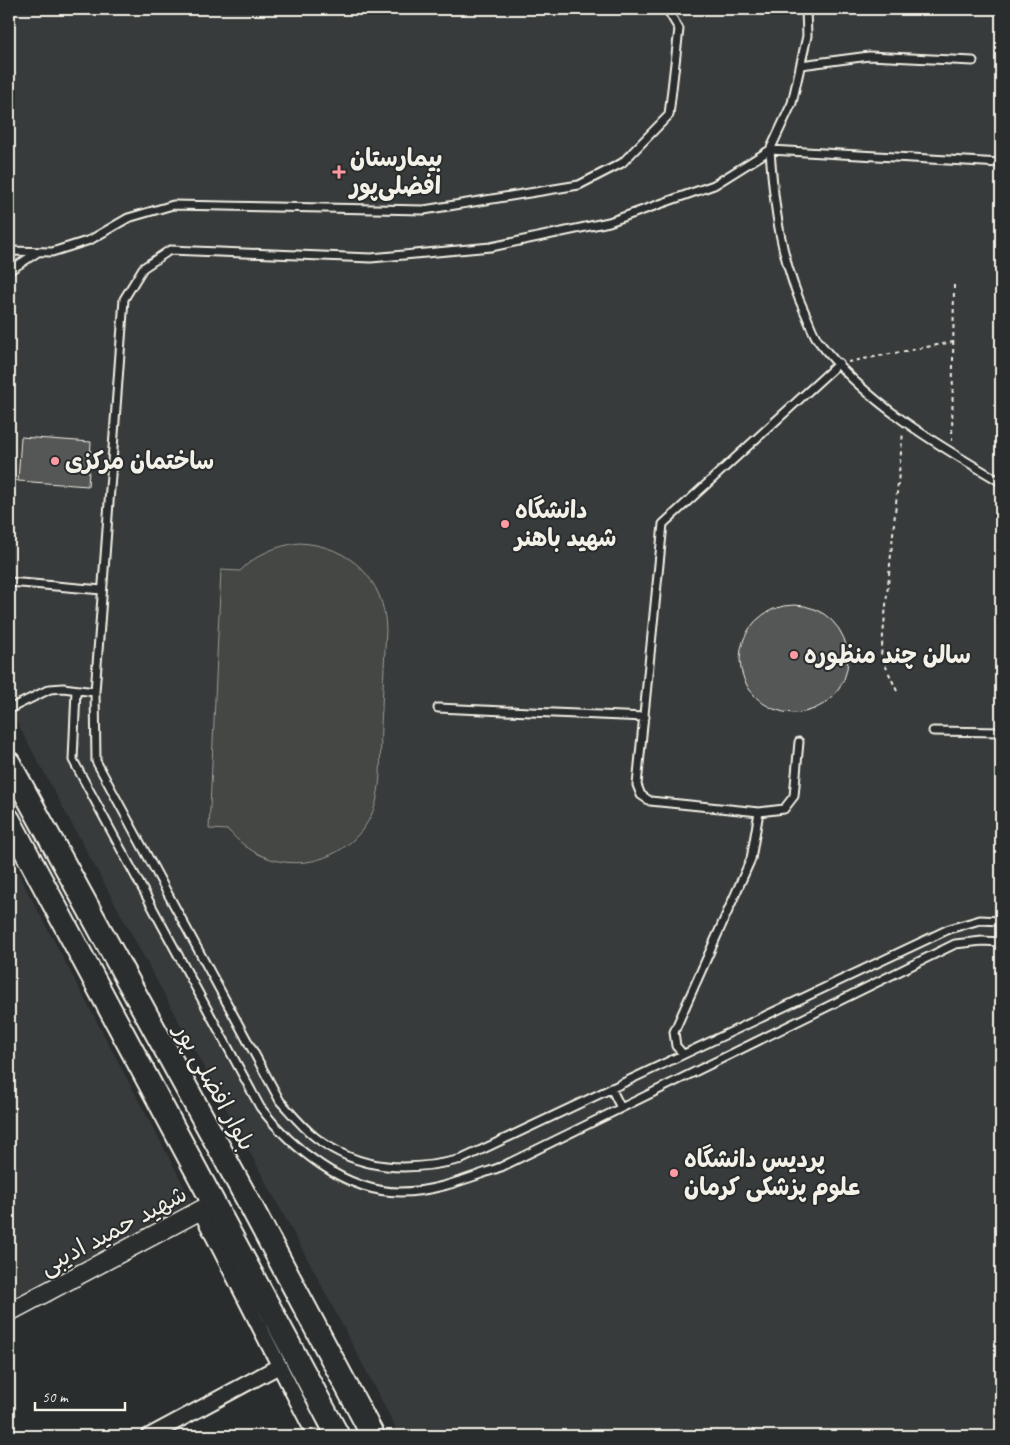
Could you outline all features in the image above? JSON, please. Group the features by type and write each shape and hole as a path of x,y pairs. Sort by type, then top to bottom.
{"highway":[{"name":"بلوار افضلی پور","path":"9,763 252,1208 373,1436"},
{"path":"9,820 207,1206 338,1436"}],"street":[{"name":"شهید حمید ادیبی","path":"9,1312 207,1206"},
{"path":"207,1206 279,1366 315,1436"},
{"path":"149,1436 279,1366"}],"lane":[{"path":"9,252 52,252 90,240 128,218 173,205 424,210 579,184 622,163 669,115 680,29 667,9"},
{"path":"806,9 807,36 792,103 770,150 780,244 793,288 818,341 867,393 952,453 1001,482"},
{"path":"800,65 869,56 973,61"},
{"path":"1001,163 770,150 714,185 609,222 490,247 371,258 170,250 143,268 124,299 95,692 96,761 280,1101 315,1136 340,1153 376,1164 410,1168 435,1166 462,1159 949,929 980,920 1001,921"},
{"path":"9,258 18,252"},
{"path":"9,271 38,252"},
{"path":"799,742 794,796 784,809 759,812 650,800 640,795 637,785 662,524 839,363"},
{"path":"9,582 102,590"},
{"path":"9,709 50,689 63,688 95,692"},
{"path":"76,690 73,760 260,1107 277,1130 303,1153 331,1170 362,1185 400,1192 448,1185 500,1167 955,944 982,941 1001,942"},
{"path":"438,708 645,717"},
{"path":"933,730 1001,732"},
{"path":"683,1054 676,1046 674,1032 751,859 759,812"},
{"path":"611,1088 620,1108"}],"path":[{"path":"952,453 954,284"},
{"path":"839,363 954,342"},
{"path":"897,691 881,656 905,420"}],"shaded area":[{"name":"دانشگاه شهید باهنر","path":"9,9 1001,9 1001,1436 400,1436 314,1271 9,708"},
{"path":"299,543 317,545 334,550 361,568 379,595 384,612 386,630 380,780 373,810 368,822 352,841 342,849 319,859 295,863 273,860 263,856 244,845 228,830 209,829 221,570 240,571 253,560 267,552 282,546"},
{"path":"9,856 192,1201 9,1301"}],"building":[{"name":"ساختمان مرکزی","path":"21,437 91,442 88,486 18,481"},
{"name":"سالن چند منظوره","path":"794,605 815,609 832,621 844,638 848,659 844,680 832,697 815,709 794,713 773,709 756,697 744,680 740,659 744,638 756,621 773,609"}],"place":[{"name":"بیمارستان افضلی‌پور","path":"339,172"},
{"name":"ساختمان مرکزی","path":"55,461"},
{"name":"دانشگاه شهید باهنر","path":"505,524"},
{"name":"سالن چند منظوره","path":"794,655"},
{"name":"پردیس دانشگاه علوم پزشکی کرمان","path":"674,1173"}]}
